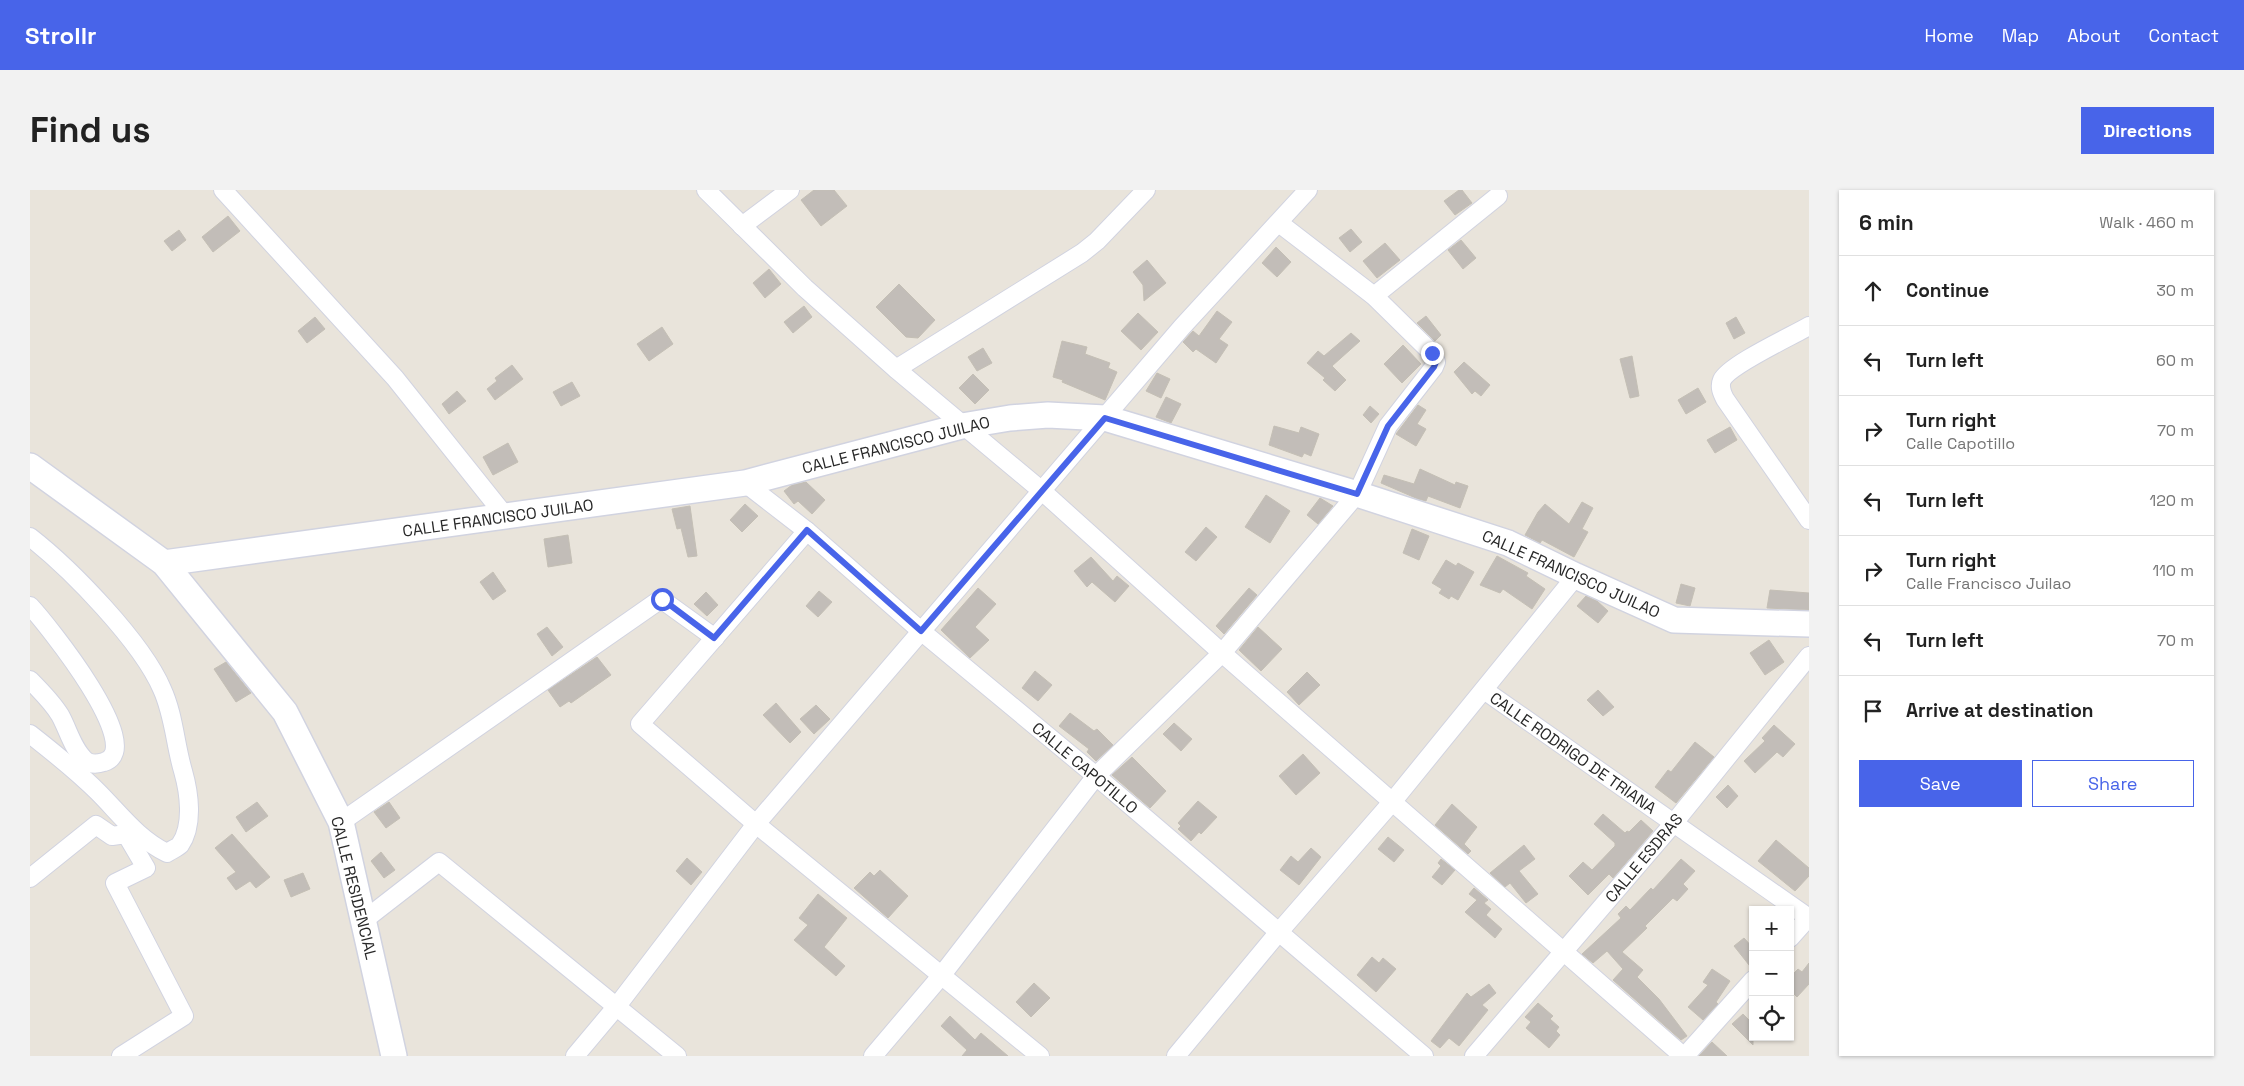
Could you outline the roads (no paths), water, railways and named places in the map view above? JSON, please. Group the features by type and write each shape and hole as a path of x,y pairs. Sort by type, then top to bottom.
{"street":[{"path":"223,190 395,378 506,517"},
{"path":"706,190 805,288 896,369 1042,491 1222,653 1393,800 1563,953 1684,1056 1749,984"},
{"path":"742,226 790,190"},
{"path":"896,369 1082,253 1097,241 1146,190"},
{"path":"575,1056 617,1006 756,824 1182,327 1308,190"},
{"path":"1374,296 1498,196"},
{"path":"873,1056 941,976 1096,776 1222,653 1357,494 1388,426 1430,374 1436,362 1432,353 1374,296 1279,223"},
{"path":"1809,326 1731,369 1721,382 1720,389 1809,520"},
{"name":"CALLE FRANCISCO JUILAO","path":"164,563 745,483 962,426 1010,418 1048,415 1105,418 1357,494 1508,543 1674,620 1809,624"},
{"name":"CALLE RESIDENCIAL","path":"30,466 164,563 285,712 341,822 394,1056"},
{"name":"CALLE CAPOTILLO","path":"745,483 807,530 921,631 1096,776 1424,1056"},
{"path":"807,530 640,724 756,824 1040,1056"},
{"path":"30,537 60,562 121,628 143,656 162,689 174,728 188,788 186,832 179,846 167,853 152,846 96,790 30,734"},
{"path":"1176,1056 1278,933 1393,800 1576,576"},
{"path":"341,822 662,599 714,638"},
{"path":"30,606 60,642 106,714 115,739 115,753 108,761 97,764 87,762 78,751 59,713 30,680"},
{"name":"CALLE ESDRAS","path":"1474,1056 1673,824 1809,656"},
{"name":"CALLE RODRIGO DE TRIANA","path":"1484,690 1809,918"},
{"path":"30,878 96,826 112,836 126,834 146,868 116,883 184,1016 122,1056"},
{"path":"363,921 440,862 677,1056"},
{"path":"1794,934 1809,918"}]}
